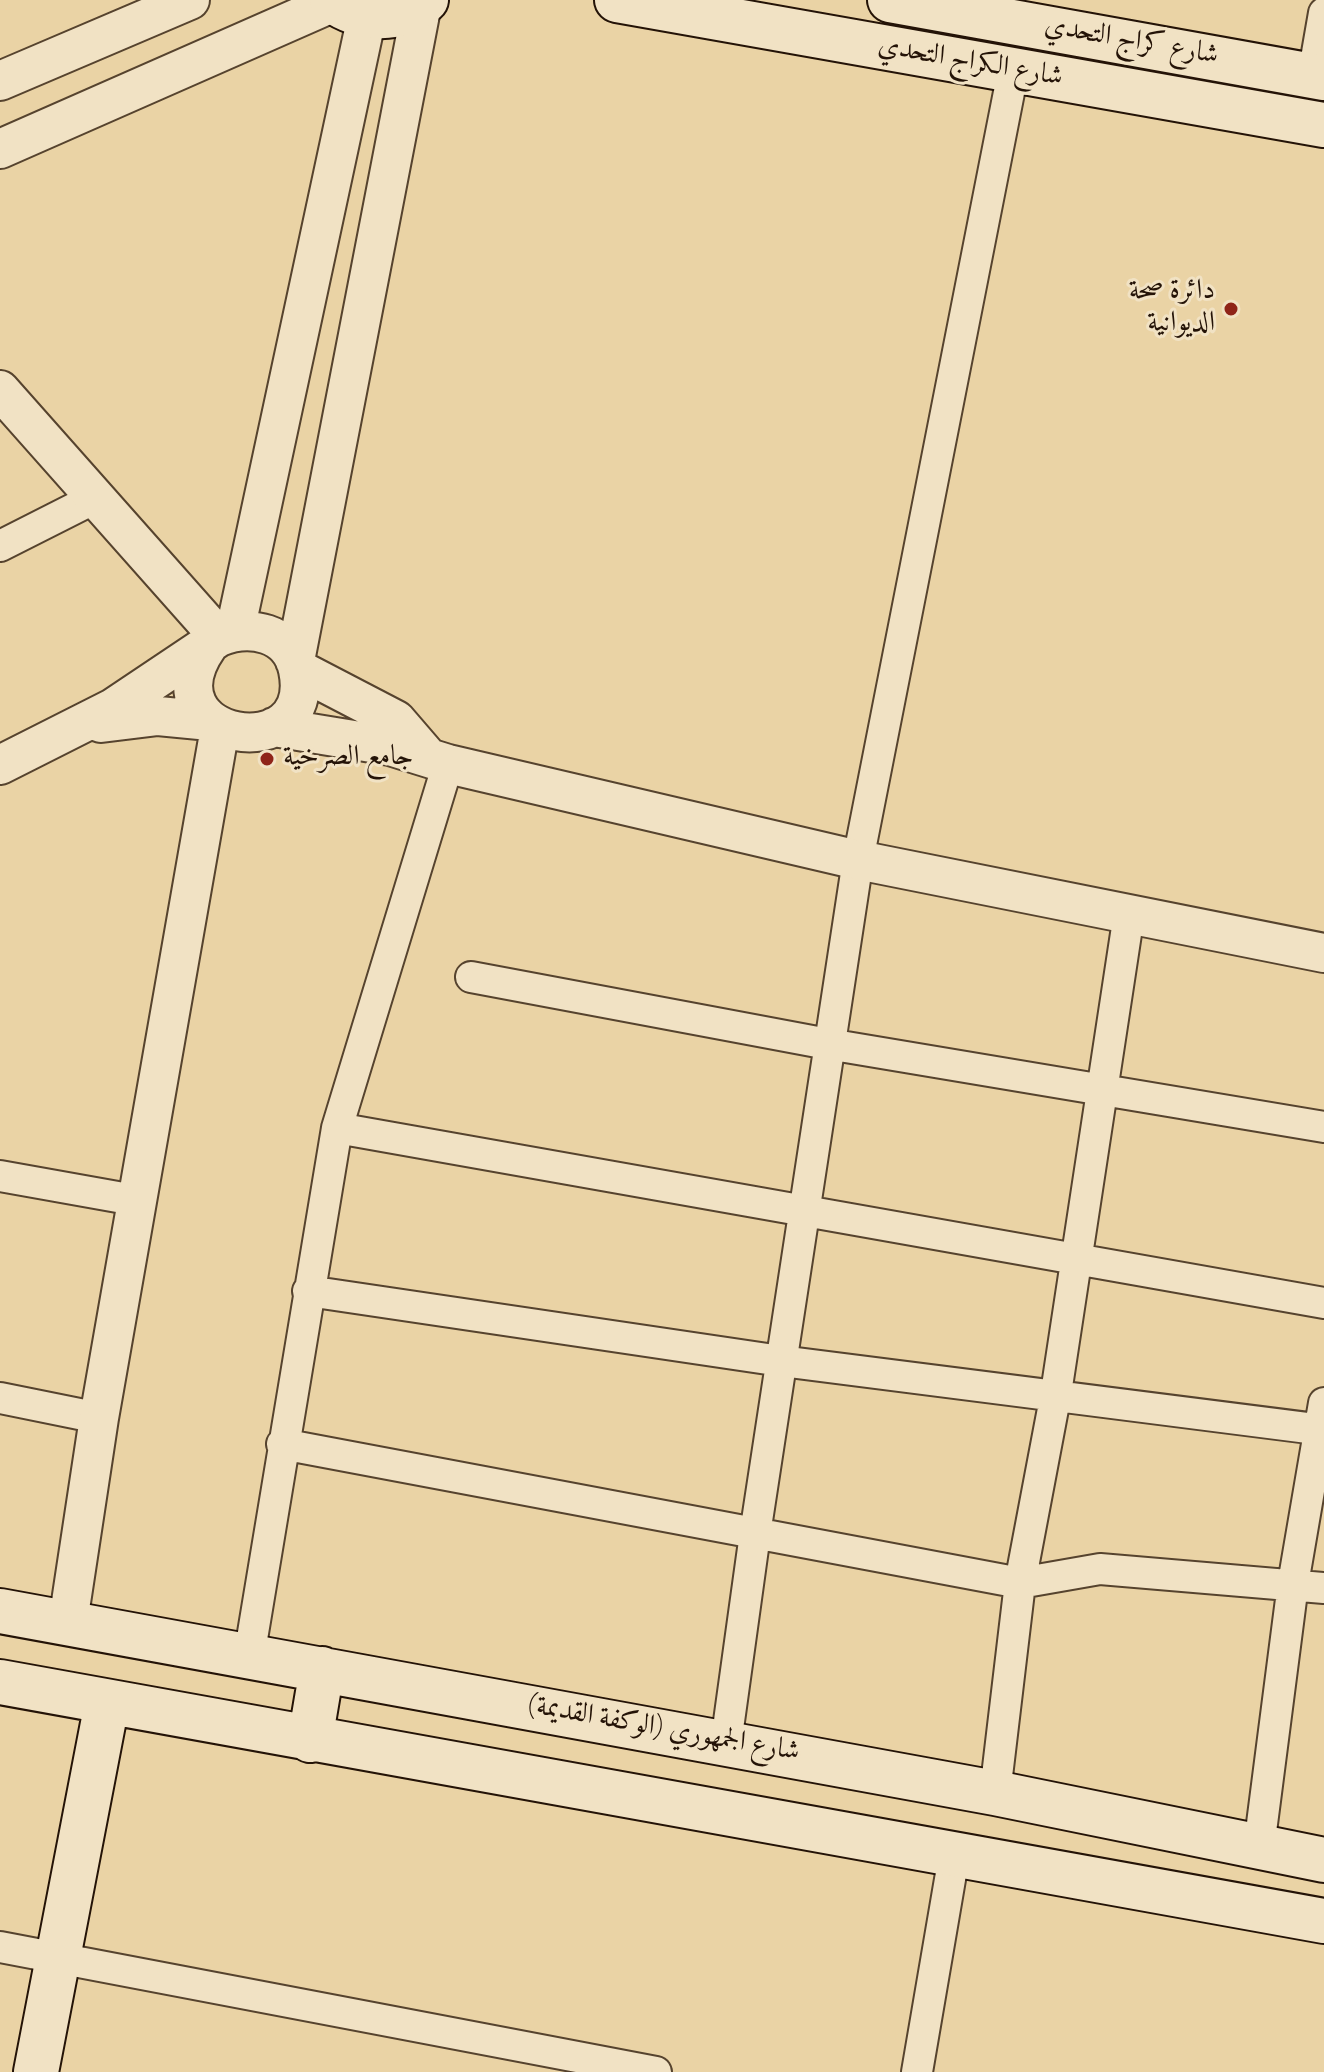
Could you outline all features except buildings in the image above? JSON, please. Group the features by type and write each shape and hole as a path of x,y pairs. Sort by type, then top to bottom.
{"main road":[{"name":"شارع الكراج التحدي","path":"617,0 1324,125"},
{"name":"شارع كراج التحدي","path":"890,0 1012,10 1318,77"},
{"path":"344,6 386,17 424,2"},
{"name":"شارع الجمهوري (الوكفة القديمة)","path":"0,1611 995,1793 1324,1860"},
{"path":"310,1740 322,1669"},
{"path":"0,1682 1324,1921"},
{"path":"36,2072 107,1703"}],"street":[{"path":"0,81 190,0"},
{"path":"274,727 292,708 299,683 296,665 424,2"},
{"path":"0,149 344,6"},
{"path":"68,1622 99,1418 140,1201 215,724 195,692 198,660 221,638 344,6"},
{"path":"1318,77 1324,13"},
{"path":"726,1743 803,1211 858,860 1013,72"},
{"path":"0,390 221,638"},
{"path":"0,546 95,498"},
{"path":"1,770 75,729 221,638 271,635 285,646 296,665 396,720 438,760"},
{"path":"75,729 132,717 185,717 247,735 274,727 352,738 858,860 1324,953"},
{"path":"249,1657 337,1128 438,760"},
{"path":"995,1793 1020,1583 1056,1393 1129,914"},
{"path":"471,977 828,1044 1324,1127"},
{"path":"337,1128 1324,1303"},
{"path":"0,1176 140,1201"},
{"path":"308,1291 781,1361 1323,1421 1293,1584 1259,1847"},
{"path":"0,1398 99,1418"},
{"path":"282,1444 1020,1583 1100,1569 1324,1588"},
{"path":"917,2072 954,1856"},
{"path":"0,1947 656,2072"}],"place":[{"name":"دائرة صحة الديوانية","path":"1231,309"},
{"name":"جامع الصرخية","path":"267,759"}]}
